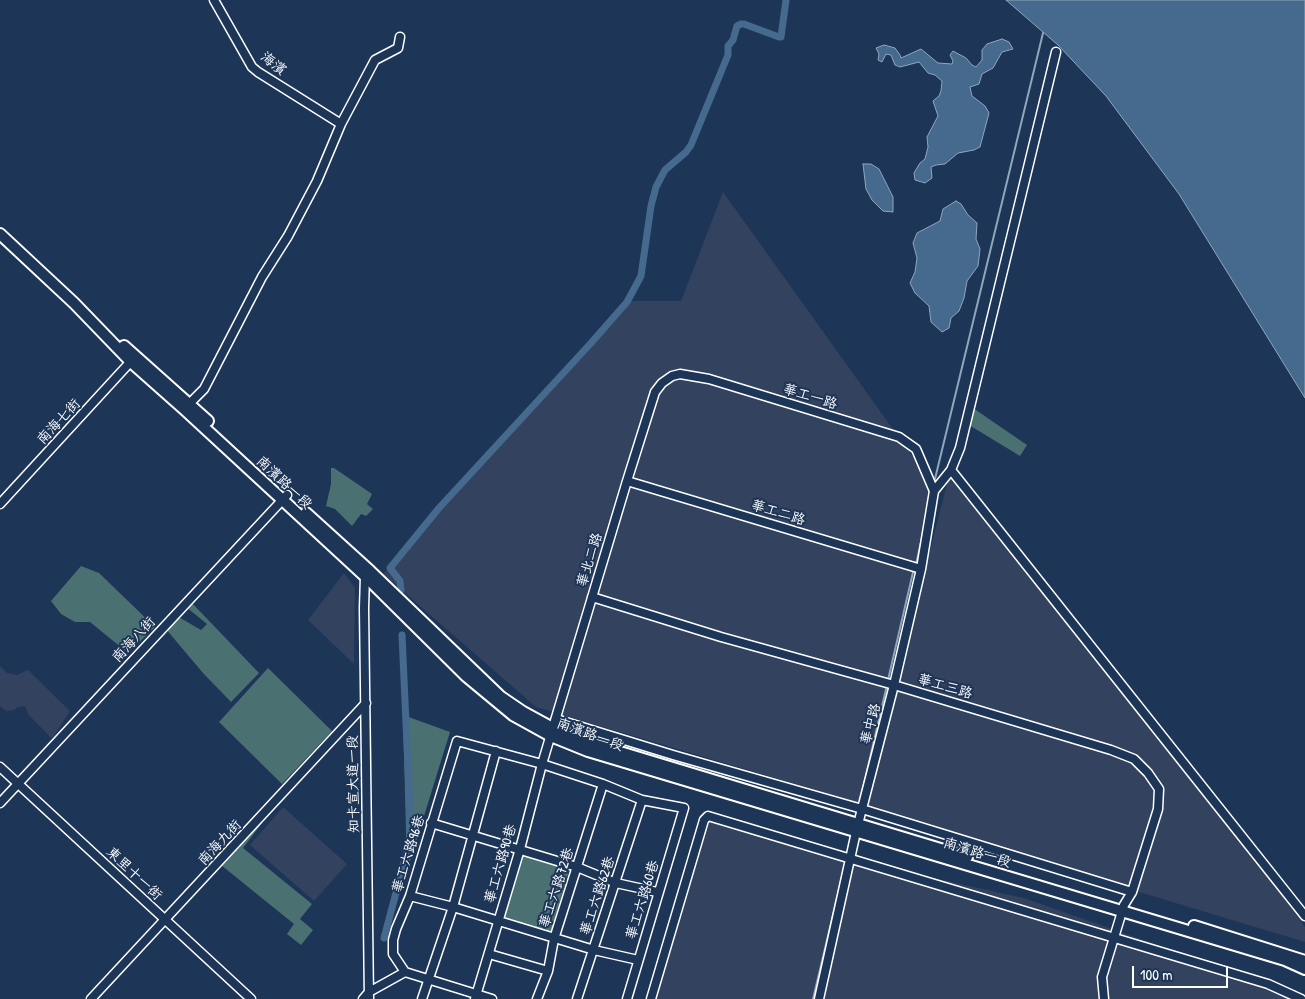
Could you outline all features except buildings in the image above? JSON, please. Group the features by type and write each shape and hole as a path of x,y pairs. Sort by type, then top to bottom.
{"main road":[{"name":"南濱路一段","path":"0,226 133,360"},
{"name":"南濱路一段","path":"0,234 133,360 187,406 367,573 466,676 513,715 553,728 567,736 590,744 857,828 1123,908 1285,960 1305,969"},
{"name":"南濱路一段","path":"1123,908 1252,943 1305,961"}],"street":[{"name":"海濱","path":"214,0 242,50 258,72 341,124"},
{"path":"187,406 204,389 262,277 300,215 317,182 341,124 375,60 398,48 400,37"},
{"name":"華中路","path":"819,999 857,828 894,685 921,569 934,491 956,462 1056,52"},
{"name":"南海七街","path":"0,504 133,360"},
{"name":"華工一路","path":"655,392 662,383 672,376 680,374 690,375 709,379 898,437 916,449 934,491"},
{"name":"華北二路","path":"553,728 655,392"},
{"path":"951,470 1305,916"},
{"name":"華工二路","path":"627,481 921,569"},
{"name":"南海八街","path":"0,803 284,497"},
{"name":"知卡宣大道一段","path":"367,573 366,703 369,995"},
{"name":"華工三路","path":"592,597 721,637 894,685 1112,750 1134,759 1148,773 1159,789 1158,808 1132,892 1123,908 1102,977 1104,999"},
{"name":"南海九街","path":"91,999 366,703"},
{"path":"553,728 673,755 862,809 1132,892"},
{"name":"華工六路90巷","path":"476,997 520,849 553,728"},
{"name":"華工六路96巷","path":"405,972 394,954 393,940 410,896 456,741 496,751"},
{"path":"422,999 453,907 496,751 604,784 642,800"},
{"name":"東里十一街","path":"0,767 251,999"},
{"name":"華工六路72巷","path":"537,999 548,972 554,939 604,784"},
{"name":"華工六路60巷","path":"626,999 684,808 642,800"},
{"name":"華工六路62巷","path":"577,999 642,800"},
{"path":"651,999 704,820 708,816 1268,984 1302,999"},
{"path":"432,823 577,866 616,883 657,892"},
{"path":"410,896 498,920 554,939 638,960"},
{"path":"489,954 548,972"},
{"path":"363,999 405,972 476,997 492,999"}],"shaded area":[{"path":"1006,0 1305,0 1305,398 1179,194 1106,96 1058,45"},
{"path":"1002,39 1009,42 1013,49 1002,52 993,68 982,74 979,84 970,87 972,96 985,106 989,113 980,147 958,153 945,164 931,167 932,178 925,183 915,180 914,173 925,159 928,147 927,137 938,116 933,101 939,96 942,81 935,75 928,73 919,62 900,67 895,65 891,55 886,54 882,62 878,60 879,54 876,48 884,45 895,48 901,58 921,49 938,63 952,64 953,61 950,55 953,51 966,58 976,67 982,60 982,50 987,44"},
{"path":"863,164 871,164 879,169 893,197 893,212 883,211 872,200 866,189"},
{"path":"723,192 933,485 859,803 536,707 383,574 624,301 681,301"},
{"path":"956,201 961,204 968,215 977,223 976,239 980,249 978,266 967,281 959,311 951,318 949,328 942,332 931,322 929,306 915,293 910,283 915,272 917,258 913,243 917,233 940,221 943,209"},
{"path":"949,476 953,476 1257,861 1305,927 1305,942 864,809"},
{"path":"344,573 355,588 354,664 308,620"},
{"path":"0,666 7,673 17,675 28,670 70,711 52,739 28,714 25,706 6,711 0,706"},
{"path":"283,807 347,864 314,901 250,845"},
{"path":"708,816 850,860 1024,898 1268,984 1301,999 651,999"}],"green space":[{"path":"973,408 1027,445 1020,456 969,425"},
{"path":"331,468 334,468 372,494 367,504 373,509 366,516 361,514 352,526 335,509 326,506 331,484"},
{"path":"81,566 99,573 155,627 128,653 90,622 75,622 61,614 51,601"},
{"path":"191,602 259,673 231,702 203,673 165,628 177,616 201,630 207,624 186,607"},
{"path":"268,668 332,731 282,784 219,722"},
{"path":"403,715 450,732 407,871"},
{"path":"258,820 262,823 243,848 312,904 300,919 313,930 301,945 287,934 294,924 221,865"},
{"path":"520,853 566,868 568,874 551,932 501,917"}],"waterway":[{"path":"401,590 400,581 390,568 439,508 627,302 641,276 651,206 656,187 665,170 686,152 691,145 728,55 728,46 733,40 737,26 744,24 781,37 786,0"},
{"path":"934,483 1043,33"},
{"path":"916,564 925,524"},
{"path":"888,680 914,568"},
{"path":"384,938 410,840 402,635"},
{"path":"859,805 887,685"},
{"path":"855,819 858,809"},
{"path":"847,856 852,833"},
{"path":"813,999 846,860"}]}
